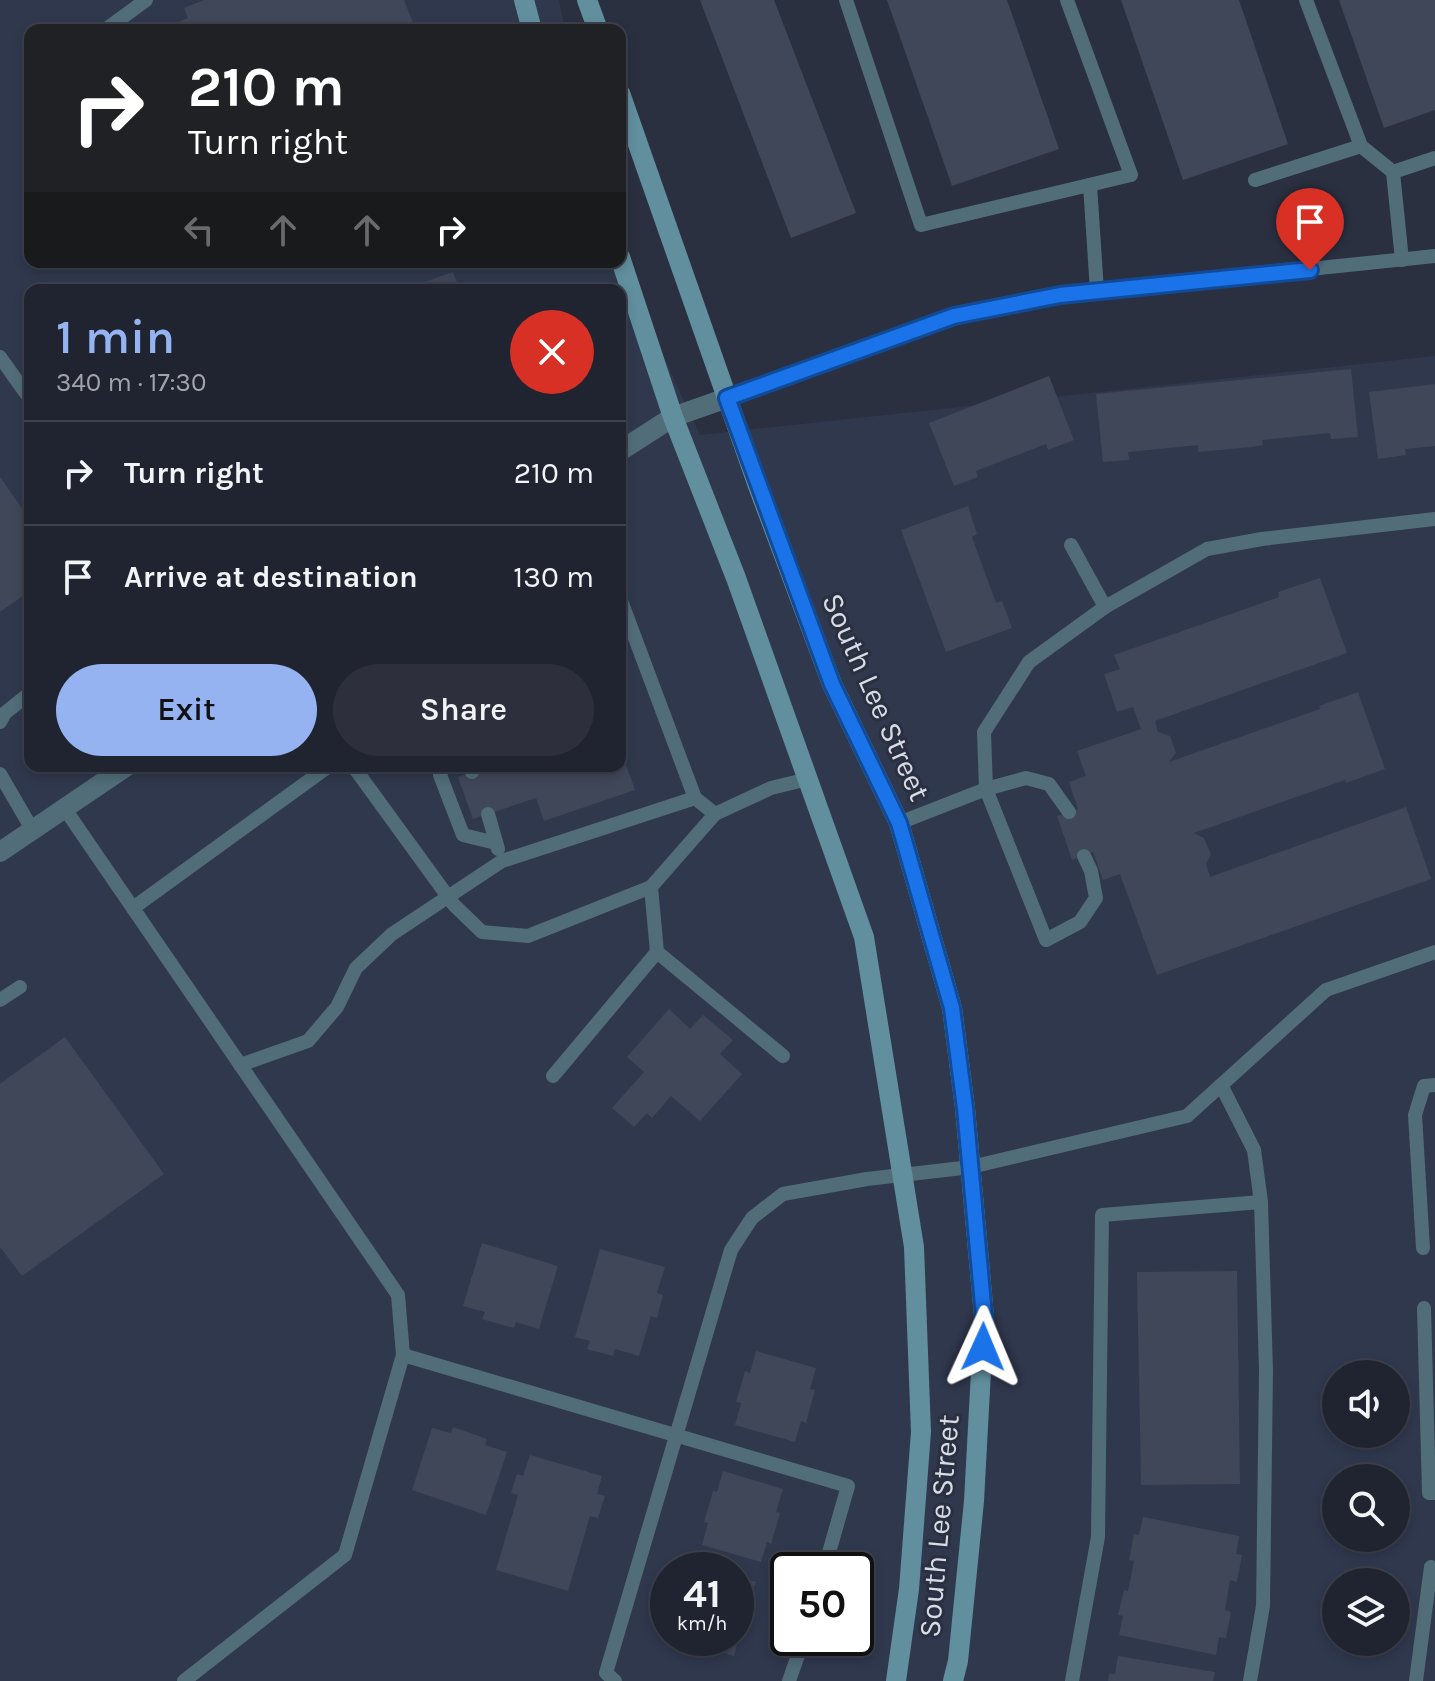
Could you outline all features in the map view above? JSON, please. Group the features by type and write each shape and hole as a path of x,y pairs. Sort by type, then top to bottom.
{"main road":[{"path":"524,0 530,24"},
{"path":"587,0 596,24"},
{"name":"South Lee Street","path":"626,110 832,684 899,823 952,1008 971,1167 984,1316 974,1501 958,1661 953,1681"},
{"name":"South Lee Street","path":"624,268 673,417 736,578 864,937 914,1247 921,1432 909,1589 896,1681"}],"street":[{"path":"626,447 673,417 727,398"},
{"path":"0,852 118,772"}],"lane":[{"path":"113,24 146,0"},
{"path":"846,0 921,225 1131,175 1067,0"},
{"path":"1306,0 1361,146 1393,172 1402,260"},
{"path":"1255,180 1361,146"},
{"path":"1393,172 1435,158"},
{"path":"1090,185 1097,291"},
{"path":"727,398 954,316 1060,295 1435,256"},
{"path":"0,357 24,391"},
{"path":"1084,856 1091,871 1096,898 1080,922 1046,940 986,789 984,732 1029,662 1105,607 1207,549 1262,539 1435,519"},
{"path":"1071,545 1105,607"},
{"path":"626,614 695,798 715,814"},
{"path":"0,722 5,713 24,698"},
{"path":"133,908 321,772"},
{"path":"357,772 449,898 482,932 528,936 651,887 715,814 771,788 808,779"},
{"path":"441,772 463,835 496,843"},
{"path":"0,774 32,829"},
{"path":"899,823 986,789 1026,778 1049,784 1069,812"},
{"path":"240,1065 308,1041 337,1007 356,968 392,934 502,861 695,798"},
{"path":"65,809 398,1295 403,1355 345,1555 184,1681"},
{"path":"488,814 502,861"},
{"path":"651,887 657,952 783,1056"},
{"path":"553,1076 657,952"},
{"path":"615,1681 606,1673 676,1435 731,1250 752,1218 783,1194 971,1167 1187,1116 1326,990 1435,952"},
{"path":"0,1000 20,987"},
{"path":"1221,1085 1254,1150 1261,1202 1266,1371 1263,1606 1250,1681"},
{"path":"1423,1248 1415,1115 1424,1086 1435,1085"},
{"path":"1072,1681 1098,1537 1102,1215 1261,1202"},
{"path":"1424,1308 1429,1493 1435,1493"},
{"path":"403,1355 848,1486 829,1552"},
{"path":"1416,1681 1431,1567"},
{"path":"789,1681 798,1656"}],"shaded area":[{"path":"0,0 559,0 564,24 24,24 24,268 626,268 626,264 633,292 700,435 1435,356 1435,1681 0,1681"}],"building":[{"path":"204,0 404,0 414,24 174,24 188,18 184,8"},
{"path":"700,0 774,0 856,213 791,238"},
{"path":"887,0 1007,0 1059,149 952,186"},
{"path":"1121,0 1239,0 1288,144 1183,180"},
{"path":"1339,0 1435,0 1435,110 1384,128"},
{"path":"453,272 458,284 419,284"},
{"path":"1351,369 1358,437 1331,439 1330,433 1262,440 1263,445 1198,452 1198,445 1128,452 1129,460 1103,462 1096,394"},
{"path":"1049,376 1074,440 1048,450 1046,444 976,471 978,477 954,486 929,423"},
{"path":"1435,384 1435,446 1405,449 1406,455 1378,459 1369,392"},
{"path":"0,477 24,511 24,595 0,612"},
{"path":"968,506 977,534 972,537 996,603 1002,601 1012,628 946,652 901,530"},
{"path":"1320,578 1347,653 1155,721 1158,732 1170,736 1176,753 1169,762 1320,709 1319,706 1358,692 1385,769 1194,833 1204,838 1211,854 1206,864 1210,877 1406,807 1431,879 1157,975 1120,874 1103,880 1093,852 1072,860 1057,816 1078,809 1069,782 1086,776 1077,751 1141,729 1133,707 1117,712 1104,674 1120,669 1114,655 1279,597 1278,592"},
{"path":"626,765 635,790 544,821 536,798 473,819 458,777 472,772 626,772"},
{"path":"669,1009 690,1029 703,1015 733,1040 720,1054 742,1074 700,1121 671,1096 652,1118 647,1113 634,1127 612,1108 644,1072 627,1057"},
{"path":"65,1037 164,1174 22,1276 0,1247 0,1084"},
{"path":"482,1243 558,1266 539,1329 516,1322 514,1328 482,1319 485,1312 463,1306"},
{"path":"600,1249 665,1267 657,1293 663,1295 657,1318 651,1316 639,1356 615,1349 613,1356 587,1349 590,1341 575,1337"},
{"path":"1237,1271 1240,1484 1141,1485 1137,1272"},
{"path":"756,1351 816,1368 810,1389 815,1390 806,1423 801,1421 795,1442 735,1425 741,1403 736,1402 745,1371 750,1373"},
{"path":"453,1427 487,1439 485,1445 507,1452 486,1515 412,1490 432,1428 451,1433"},
{"path":"530,1455 602,1476 597,1494 605,1496 598,1518 590,1516 568,1591 496,1570 518,1495 511,1493 517,1474 523,1476"},
{"path":"723,1471 783,1489 771,1544 767,1542 761,1562 754,1560 754,1552 726,1552 702,1545 708,1523 704,1522 713,1491 717,1492"},
{"path":"1143,1517 1239,1536 1236,1554 1242,1555 1237,1582 1230,1580 1225,1610 1231,1612 1226,1638 1219,1637 1216,1655 1119,1635 1123,1616 1118,1615 1124,1590 1128,1591 1134,1561 1129,1560 1134,1534 1139,1535"},
{"path":"1118,1656 1215,1672 1213,1681 1108,1681 1109,1674 1115,1674"}],"route":[{"path":"983,1347 984,1316 965,1108 952,1008 899,823 832,684 727,398 954,316 1060,295 1310,270"}]}
